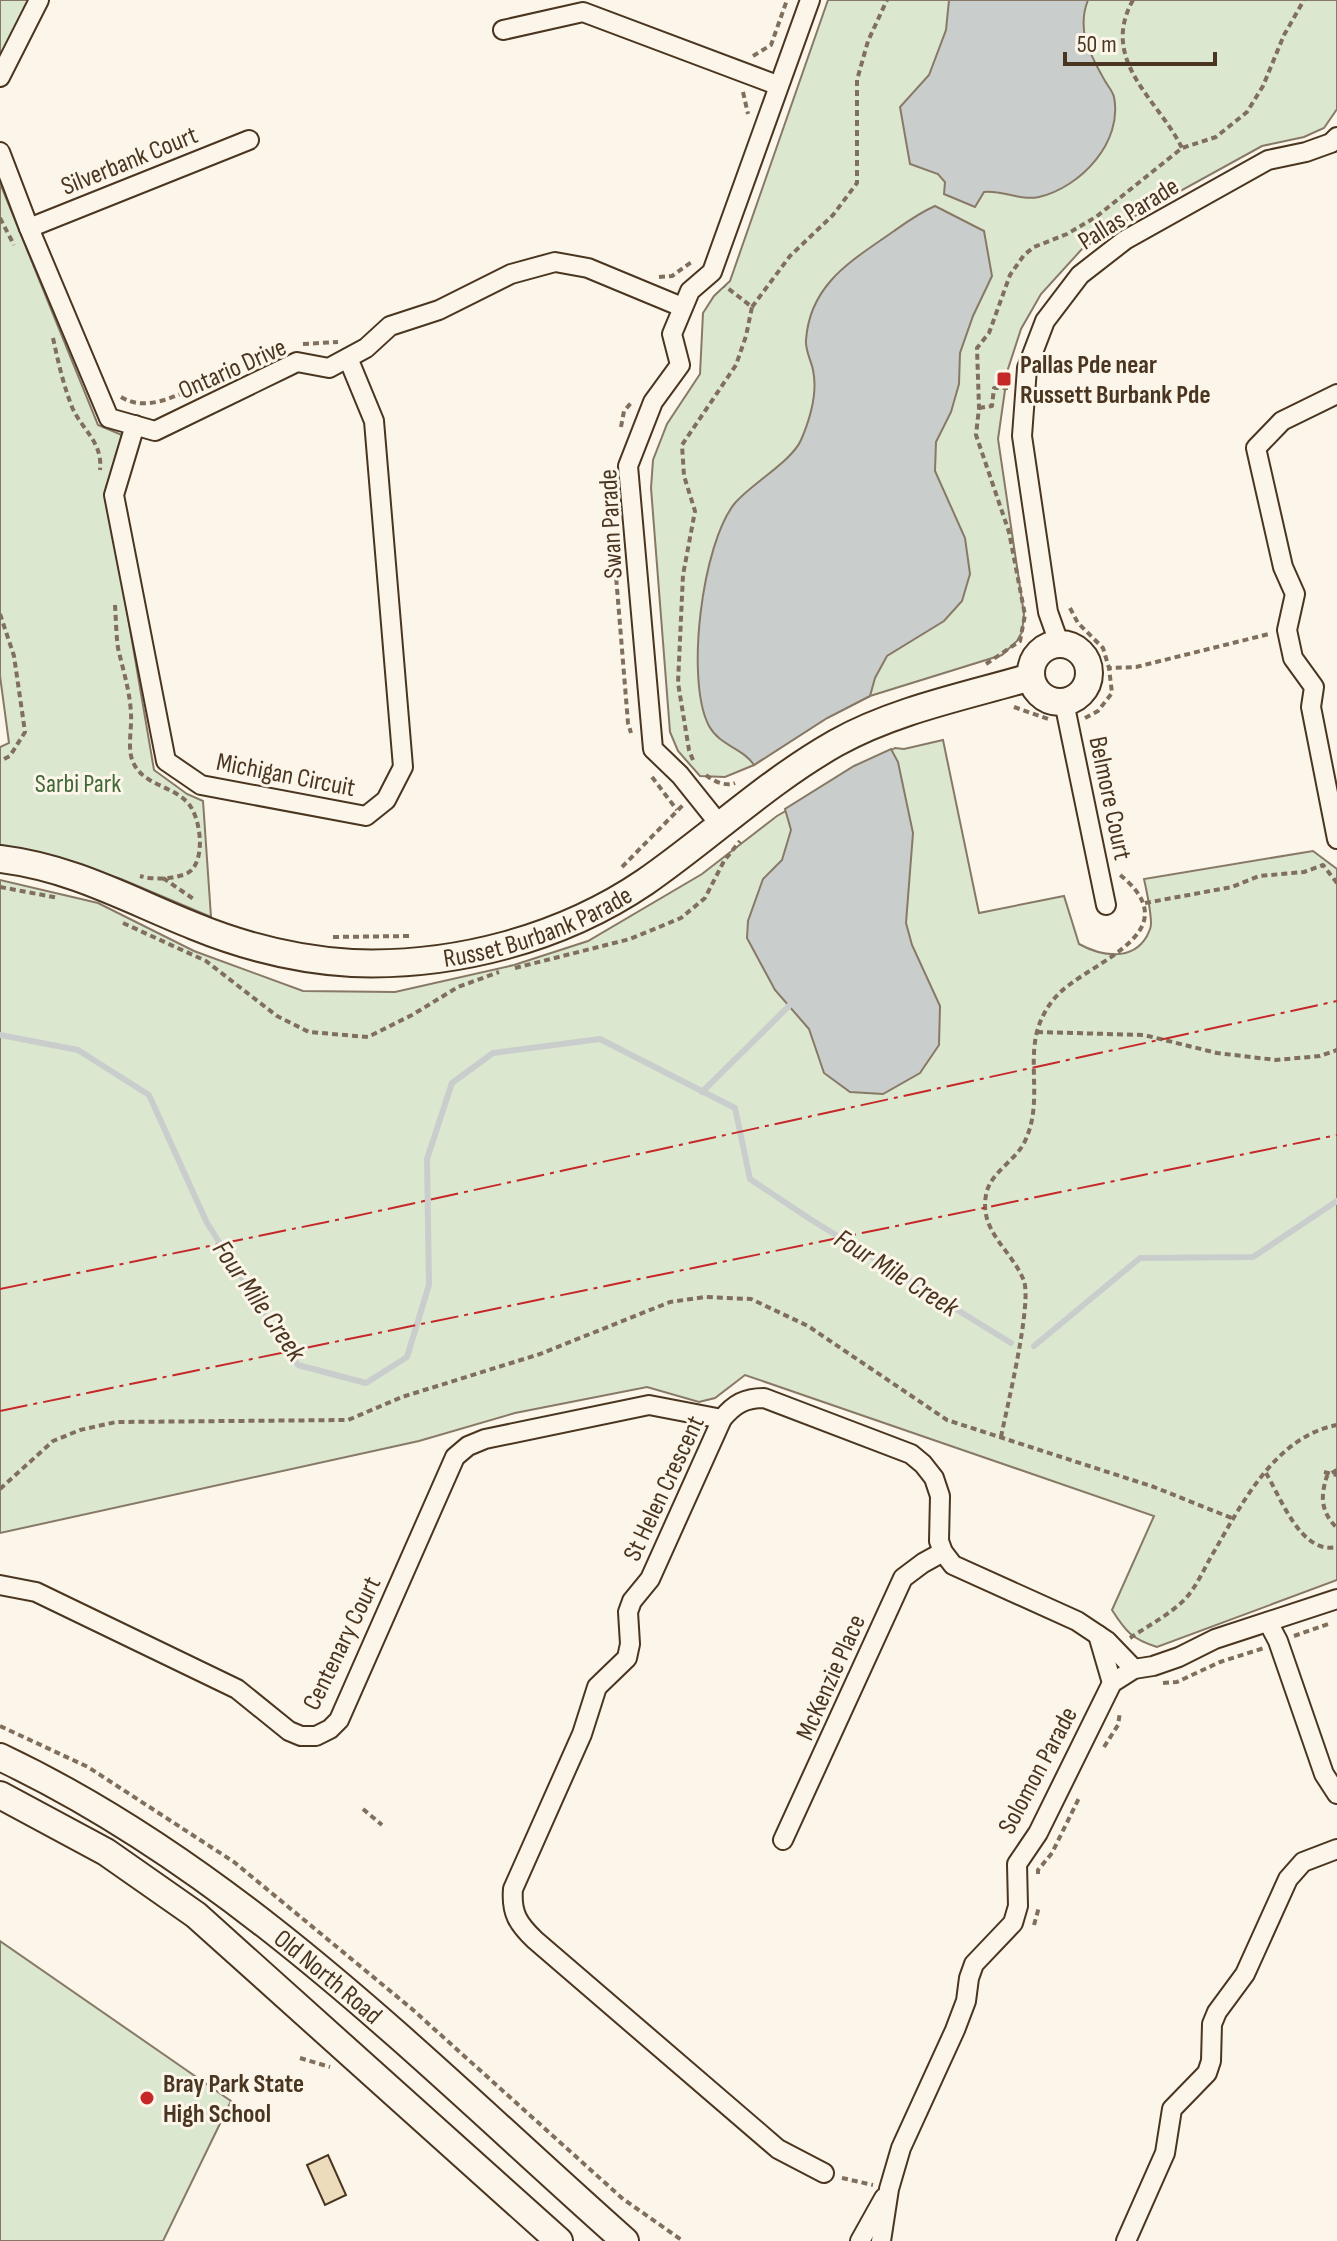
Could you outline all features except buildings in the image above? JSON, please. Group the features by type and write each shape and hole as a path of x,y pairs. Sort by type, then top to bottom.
{"main road":[{"path":"1059,643 1078,649 1085,657 1089,674 1072,715 1039,693 1031,677 1031,667 1041,651 1059,643"},
{"name":"Russet Burbank Parade","path":"0,859 81,877 194,926 261,948 306,958 352,963 412,962 459,956 511,944 562,926 605,906 644,883 802,763 882,721 1031,677"},
{"name":"Old North Road","path":"0,1757 96,1806 231,1896 403,2042 625,2241"},
{"name":"Old North Road","path":"0,1795 106,1852 196,1915 559,2241"}],"street":[{"path":"0,77 39,0"},
{"name":"Swan Parade","path":"720,825 680,775 653,749 628,466 653,402 680,365 672,334 690,291 712,272 810,0"},
{"path":"503,30 583,12 777,85"},
{"name":"Silverbank Court","path":"29,228 249,140"},
{"name":"Pallas Parade","path":"1059,643 1048,612 1022,436 1027,368 1045,321 1080,275 1125,240 1268,160 1335,143"},
{"path":"0,152 109,418 135,425"},
{"name":"Ontario Drive","path":"135,425 155,431 297,362 329,368 345,350 366,348 390,326 439,310 511,274 555,262 588,268 682,307"},
{"name":"Michigan Circuit","path":"135,425 114,495 166,761 201,785 366,816 386,800 403,767 374,421 345,350"},
{"path":"1337,394 1282,421 1256,448 1283,567 1295,594 1287,630 1293,658 1314,687 1311,707 1337,839"},
{"name":"Belmore Court","path":"1072,715 1106,905"},
{"name":"St Helen Crescent","path":"824,2173 778,2149 535,1940 514,1915 513,1889 582,1734 590,1701 597,1687 627,1658 630,1644 628,1612 632,1601 650,1579 722,1419 739,1402 764,1398 911,1454 934,1478 940,1496 937,1525 943,1552"},
{"name":"Centenary Court","path":"0,1585 36,1592 237,1689 289,1731 301,1736 316,1736 339,1720 455,1457 468,1446 485,1439 649,1405 722,1419"},
{"path":"680,1412 712,1439"},
{"path":"943,1552 953,1565 1077,1621 1115,1648 1134,1669"},
{"name":"McKenzie Place","path":"783,1840 903,1578 943,1552"},
{"path":"1098,1635 1112,1683 1134,1669 1153,1666 1215,1639 1337,1599"},
{"path":"1268,1622 1278,1641 1324,1774 1337,1794"},
{"name":"Solomon Parade","path":"881,2241 889,2189 901,2148 955,2030 966,2001 974,1964 1013,1923 1018,1906 1017,1864 1038,1833 1112,1683"},
{"path":"1126,2241 1165,2153 1172,2109 1207,2073 1211,2061 1212,2024 1217,2012 1245,1974 1288,1879 1303,1862 1337,1849"},
{"name":"Solomon Parade","path":"860,2241 889,2189"}],"path":[{"path":"748,115 743,91 753,55 771,45 787,0"},
{"path":"740,781 730,785 712,781 697,768 689,750 678,683 683,575 695,511 684,476 682,445 736,365 752,307 790,256 833,215 857,183 857,80 868,41 887,0"},
{"path":"1133,0 1126,17 1124,34 1126,60 1143,92 1172,129 1182,148 1216,137 1247,112 1263,86 1284,35 1304,0"},
{"path":"0,218 19,254"},
{"path":"651,278 672,276 695,259"},
{"path":"705,278 724,285 752,307"},
{"path":"50,328 74,411 97,445 101,457 99,481"},
{"path":"298,345 310,342 345,350"},
{"path":"979,408 992,406 994,388 1025,387"},
{"path":"117,393 123,399 139,404 158,402 197,388"},
{"path":"114,603 131,714 131,759 149,781 186,801 197,822 199,858 195,868 186,875 152,880 132,874"},
{"path":"1001,708 1014,707 1053,721 1098,711 1112,693 1103,648 1078,623 1070,608"},
{"path":"0,761 10,756 25,732 14,656 1,619"},
{"path":"1109,668 1136,667 1287,630"},
{"path":"618,871 661,830 677,810 712,781"},
{"path":"1001,1437 1021,1337 1024,1282 987,1222 986,1193 1000,1169 1024,1145 1035,1117 1037,1032 1045,1009 1067,986 1119,953 1144,925 1145,903 1113,864"},
{"path":"1145,903 1232,887 1259,876 1304,872 1323,865 1337,883"},
{"path":"163,878 206,907"},
{"path":"319,937 425,936"},
{"path":"1037,1032 1144,1035 1217,1053 1276,1060 1320,1056 1337,1050"},
{"path":"1115,1648 1185,1599 1246,1499 1278,1457 1319,1428 1337,1425"},
{"path":"1324,1472 1335,1473"},
{"path":"1266,1473 1307,1540 1330,1548 1337,1547"},
{"path":"1335,1473 1327,1476 1321,1503 1326,1516 1337,1528"},
{"path":"1155,1683 1177,1682 1220,1662 1337,1621"},
{"path":"1097,1759 1118,1725 1122,1699"},
{"path":"1096,1718 1118,1725"},
{"path":"1038,1879 1038,1870 1052,1853 1084,1786"},
{"path":"363,1809 382,1825"},
{"path":"1033,1929 1039,1912 1038,1900"},
{"path":"824,2173 889,2189"}],"green space":[{"path":"0,0 33,0 0,59"},
{"path":"828,0 1337,0 1337,109 1324,128 1304,137 1262,146 1122,223 1082,249 1041,294 1021,329 1008,369 998,439 1024,614 1022,632 1017,641 1002,655 870,696 827,718 754,765 725,777 700,776 678,751 670,732 651,488 653,460 667,424 700,374 703,313 714,296 730,281"},
{"name":"Sarbi Park","path":"0,183 98,425 122,435 107,494 154,770 187,794 203,801 211,917 121,879 49,856 0,849 0,747 9,743 0,676"},
{"path":"943,740 979,913 1064,896 1079,944 1106,954 1125,953 1141,944 1150,929 1144,879 1313,851 1337,869 1337,1580 1157,1647 1130,1634 1112,1610 1154,1516 745,1375 715,1398 699,1402 647,1387 515,1413 419,1441 0,1533 0,880 98,903 194,951 303,991 395,992 514,965 588,941 702,874 777,816 895,748 904,749"},
{"path":"0,1941 231,2101 163,2241 0,2241"}],"shaded area":[{"path":"949,0 1088,0 1083,22 1086,42 1113,95 1115,114 1105,146 1084,173 1055,192 1039,197 984,192 975,207 944,194 945,182 938,174 910,164 900,107 929,75 946,30"},
{"path":"935,206 984,231 992,276 960,353 959,384 951,412 936,442 935,471 965,538 970,574 962,601 944,621 887,656 875,678 870,696 827,718 754,765 714,733 702,705 698,646 706,579 714,548 723,522 735,503 789,456 801,440 814,397 813,370 806,340 809,320 825,288 849,263 914,217"},
{"path":"891,749 898,762 913,833 906,923 912,945 940,1006 939,1045 920,1073 883,1094 850,1092 824,1073 809,1029 775,990 747,938 748,921 763,879 782,860 791,830 785,809 854,766"}],"waterway":[{"path":"702,1092 789,1006"},
{"name":"Four Mile Creek","path":"0,1035 78,1050 149,1095 207,1223 298,1365 366,1383 407,1357 429,1285 427,1159 452,1083 493,1053 600,1039 735,1108 750,1179 1011,1343"},
{"name":"Four Mile Creek","path":"1034,1346 1140,1258 1253,1257 1337,1201"}],"power":[{"path":"0,1289 351,1217 1337,1001"},
{"path":"0,1411 1337,1135"}],"place":[{"name":"Pallas Pde near Russett Burbank Pde","path":"1004,379"},
{"name":"Bray Park State High School","path":"147,2098"}]}
